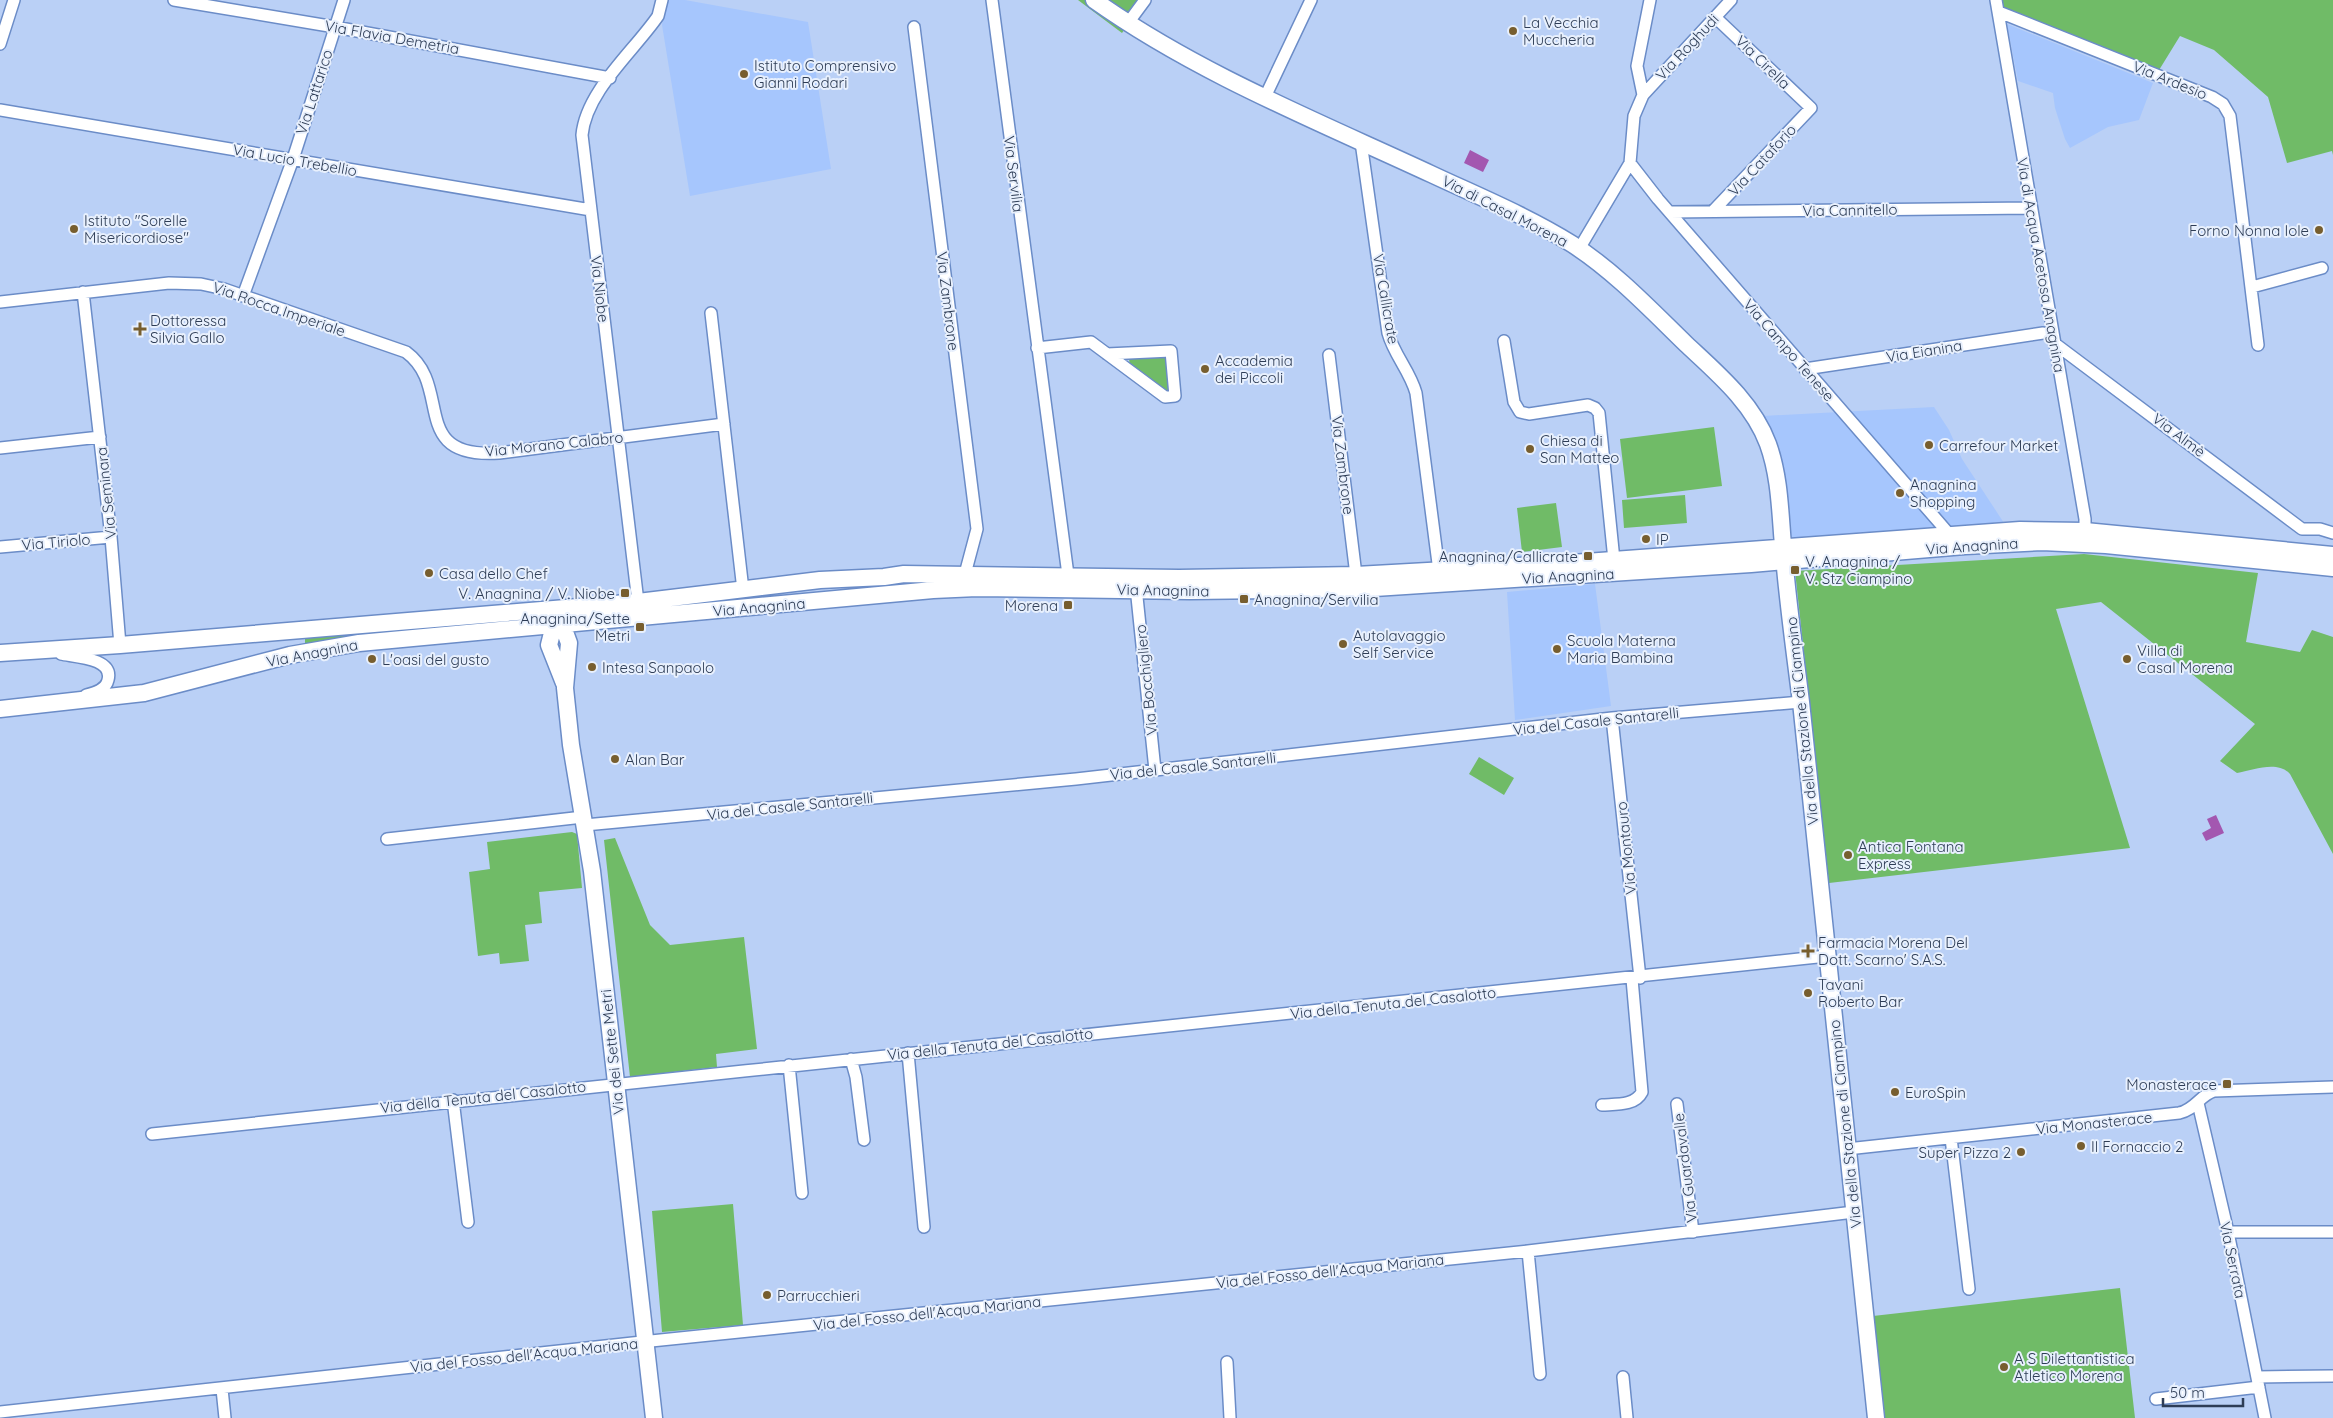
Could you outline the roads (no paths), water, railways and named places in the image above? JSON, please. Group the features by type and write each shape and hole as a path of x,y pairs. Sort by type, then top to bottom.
{"main road":[{"name":"Via di Casal Morena","path":"1094,0 1128,23 1198,63 1265,97 1517,214 1579,249 1642,302 1712,368 1746,405 1760,426 1768,444 1777,476 1784,555"},
{"path":"1762,549 1775,532 1782,517 1800,537 1821,546"},
{"name":"Via Anagnina","path":"0,709 144,693 296,654 349,644 553,617 638,602 904,574 1179,578 1356,576 1762,549 1784,555 1821,546 2020,530 2085,531 2333,555"},
{"name":"Via Anagnina","path":"0,653 847,599 956,589 1359,589 1784,555 2072,542 2333,568"},
{"name":"Via della Stazione di Ciampino","path":"1784,555 1876,1418"},
{"name":"Via dei Sette Metri","path":"553,617 565,632 569,643 565,688 572,760 584,822 598,918 654,1418"}],"street":[{"path":"0,44 14,0"},
{"name":"Via Flavia Demetria","path":"174,0 335,27 610,78"},
{"name":"Via Lattarico","path":"243,296 293,159 344,0"},
{"name":"Via Niobe","path":"638,602 582,150 582,131 589,110 610,78 658,16 662,0"},
{"name":"Via Servilia","path":"992,0 1068,576"},
{"path":"1128,23 1145,0"},
{"path":"1265,97 1311,0"},
{"name":"Via Roghudi","path":"1643,94 1637,66 1650,0"},
{"name":"Via Roghudi","path":"1579,249 1630,163 1634,116 1643,94 1731,0"},
{"name":"Via di Acqua Acetosa Anagnina","path":"1996,0 2085,519 2085,531"},
{"name":"Via Ardesio","path":"1999,12 2212,97 2223,104 2230,116 2258,345"},
{"name":"Via Cirella","path":"1715,17 1811,108"},
{"name":"Via Zambrone","path":"914,27 976,529 966,574"},
{"name":"Via Cataforio","path":"1713,211 1811,108"},
{"name":"Via Lucio Trebellio","path":"0,110 590,210"},
{"name":"Via Callicrate","path":"1362,142 1388,332 1393,348 1408,374 1416,393 1439,571"},
{"name":"Via Campo Tenese","path":"1630,163 1805,369 1950,535"},
{"name":"Via Cannitello","path":"1670,212 2031,208"},
{"path":"2252,287 2322,268"},
{"name":"Via Rocca Imperiale","path":"0,302 128,286 180,282 197,283 243,296 398,348 417,362 429,384"},
{"name":"Via Seminara","path":"83,292 111,537 120,645"},
{"path":"710,313 743,590"},
{"name":"Via Eianina","path":"1805,369 2043,333"},
{"path":"1037,348 1090,342 1165,397 1175,396 1171,351 1107,354"},
{"path":"1504,342 1514,402 1520,412 1529,414 1588,405 1595,408 1598,413 1614,560"},
{"name":"Via Almè","path":"2054,343 2302,529 2320,529 2333,533"},
{"name":"Via Zambrone","path":"1329,355 1356,576"},
{"name":"Via Morano Calabro","path":"429,384 439,430 453,445 468,451 499,453 724,424"},
{"path":"0,448 100,437"},
{"path":"2072,542 2085,531"},
{"name":"Via Tiriolo","path":"0,547 111,537"},
{"path":"847,599 852,590 853,578"},
{"name":"Via Bocchigliero","path":"1134,590 1137,597 1155,770"},
{"path":"23,707 89,694 104,687 108,682 108,671 96,661 41,649"},
{"name":"Via del Casale Santarelli","path":"387,840 1155,770 1612,718 1801,702"},
{"name":"Via Montauro","path":"1602,1105 1633,1101 1639,1098 1642,1092 1636,978 1612,718"},
{"name":"Via della Tenuta del Casalotto","path":"152,1134 453,1100 1636,978 1827,956"},
{"path":"908,1053 924,1227"},
{"path":"851,1059 856,1077 864,1140"},
{"path":"789,1065 802,1193"},
{"name":"Via Monasterace","path":"1847,1149 2179,1113 2189,1110 2207,1093 2214,1090 2333,1087"},
{"path":"453,1100 468,1222"},
{"name":"Via Serrata","path":"2198,1103 2228,1232 2265,1418"},
{"name":"Via Guardavalle","path":"1678,1104 1693,1232"},
{"path":"1951,1138 1969,1289"},
{"name":"Via del Fosso dell'Acqua Mariana","path":"0,1412 645,1342 1528,1251 1854,1212"},
{"path":"2228,1232 2333,1232"},
{"path":"1528,1251 1540,1374"},
{"path":"1227,1362 1230,1418"},
{"path":"2156,1399 2258,1382 2333,1376"},
{"path":"1623,1377 1627,1418"},
{"path":"222,1389 225,1418"}],"place":[{"name":"La Vecchia Muccheria","path":"1513,31"},
{"name":"Istituto Comprensivo Gianni Rodari","path":"744,74"},
{"name":"Istituto \"Sorelle Misericordiose\"","path":"74,229"},
{"name":"Forno Nonna Iole","path":"2319,230"},
{"name":"Dottoressa Silvia Gallo","path":"140,329"},
{"name":"Accademia dei Piccoli","path":"1205,369"},
{"name":"Carrefour Market","path":"1929,445"},
{"name":"Chiesa di San Matteo","path":"1530,449"},
{"name":"Anagnina Shopping","path":"1900,493"},
{"name":"IP","path":"1646,539"},
{"name":"Anagnina/Callicrate","path":"1588,556"},
{"name":"V. Anagnina / V. Stz Ciampino","path":"1795,570"},
{"name":"Casa dello Chef","path":"429,573"},
{"name":"V. Anagnina / V. Niobe","path":"625,593"},
{"name":"Anagnina/Servilia","path":"1244,599"},
{"name":"Morena","path":"1068,605"},
{"name":"Anagnina/Sette Metri","path":"640,627"},
{"name":"Autolavaggio Self Service","path":"1343,644"},
{"name":"Scuola Materna Maria Bambina","path":"1557,649"},
{"name":"L'oasi del gusto","path":"372,659"},
{"name":"Villa di Casal Morena","path":"2127,659"},
{"name":"Intesa Sanpaolo","path":"592,667"},
{"name":"Alan Bar","path":"615,759"},
{"name":"Antica Fontana Express","path":"1848,855"},
{"name":"Farmacia Morena Del Dott. Scarno' S.A.S.","path":"1808,951"},
{"name":"Tavani Roberto Bar","path":"1808,993"},
{"name":"Monasterace","path":"2227,1084"},
{"name":"EuroSpin","path":"1895,1092"},
{"name":"Il Fornaccio 2","path":"2081,1146"},
{"name":"Super Pizza 2","path":"2021,1152"},
{"name":"Parrucchieri","path":"767,1295"},
{"name":"A S Dilettantistica Atletico Morena","path":"2004,1367"}]}
